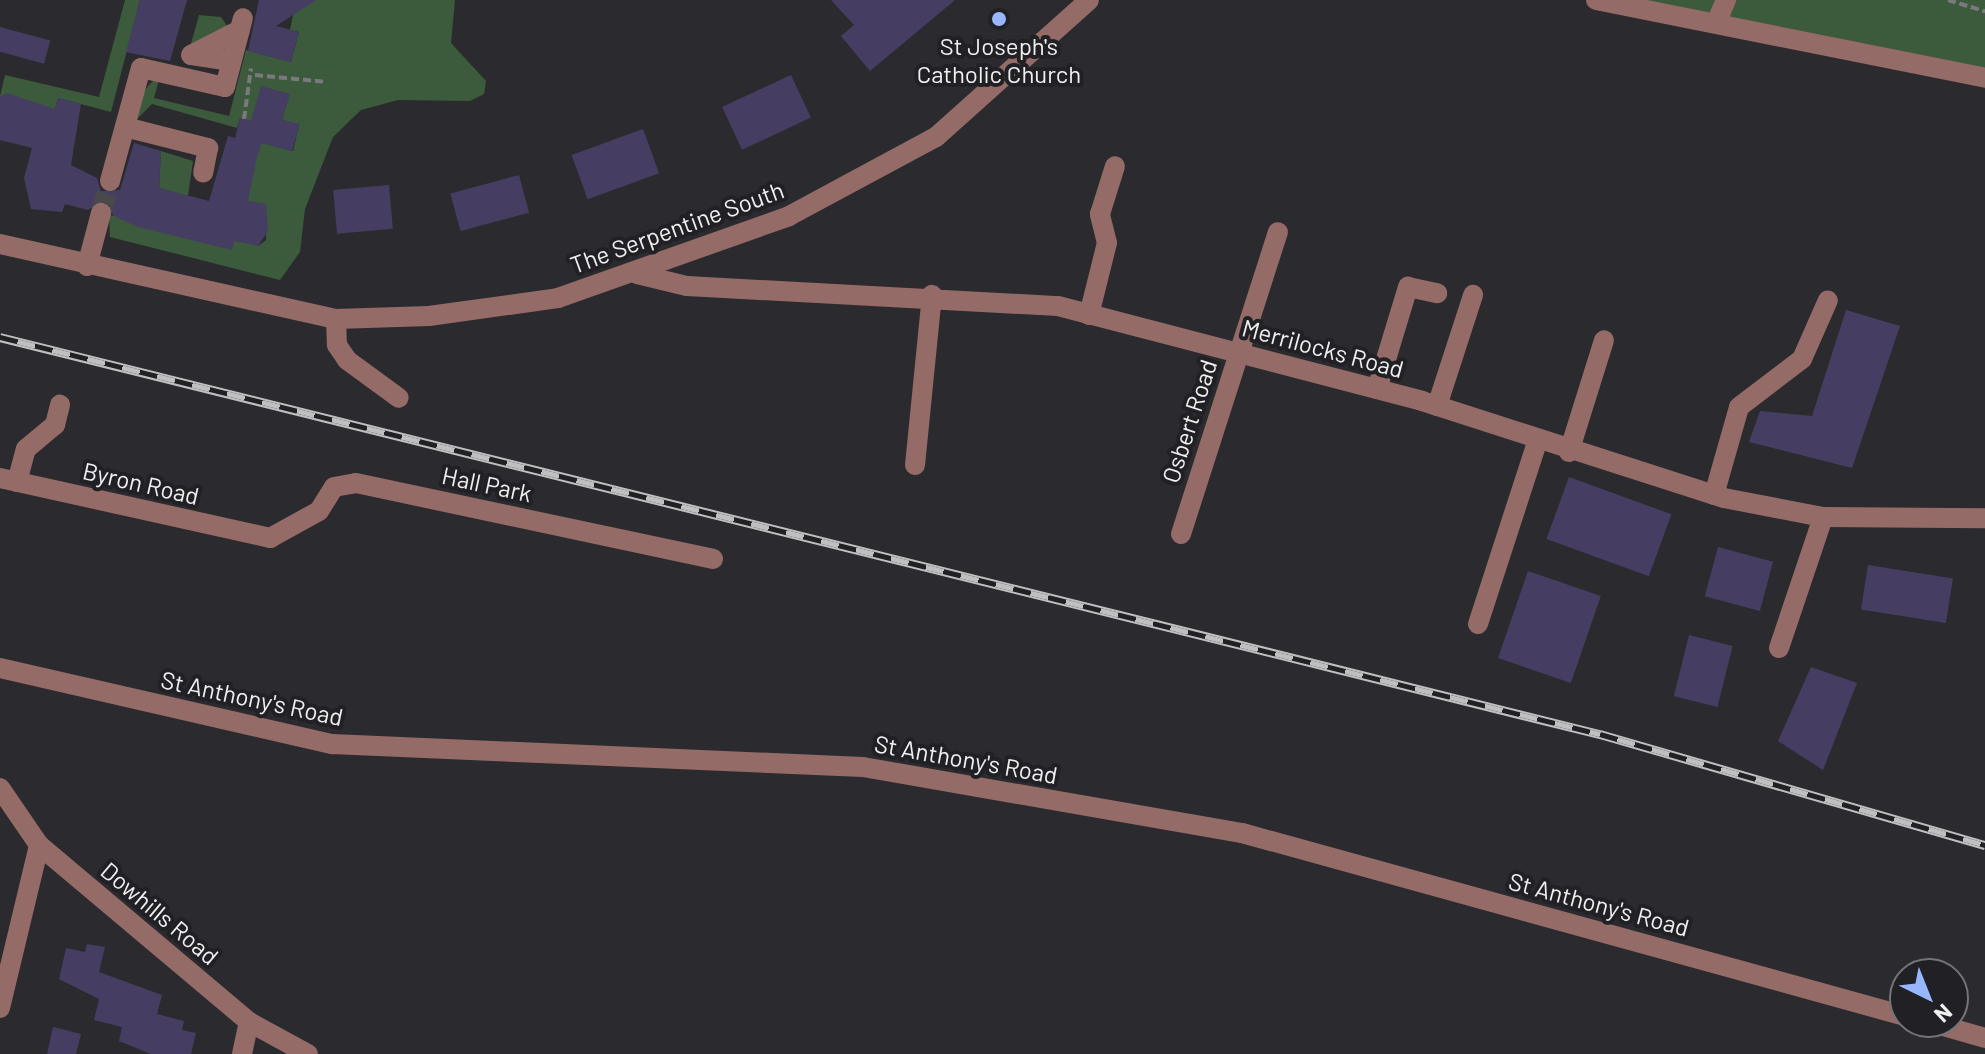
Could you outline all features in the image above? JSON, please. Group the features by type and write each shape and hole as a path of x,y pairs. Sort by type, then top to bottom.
{"street":[{"name":"The Serpentine South","path":"0,244 87,266 336,319 429,316 558,298 637,274 789,216 936,137 1089,0"},
{"path":"1596,0 1717,21 1985,78"},
{"path":"1717,21 1726,0"},
{"path":"110,181 141,68 225,87 241,24 191,55 231,61"},
{"path":"125,127 208,148 203,173"},
{"path":"1089,315 1107,243 1100,214 1115,166"},
{"path":"87,266 101,213"},
{"name":"Osbert Road","path":"1181,534 1278,232"},
{"name":"Merrilocks Road","path":"637,274 687,286 932,295 1089,315 1437,406 1537,442 1714,495 1823,517 1985,518"},
{"path":"1377,389 1408,287 1437,293"},
{"path":"915,465 932,295"},
{"path":"1437,406 1473,295"},
{"path":"1714,495 1739,407 1802,359 1828,300"},
{"path":"336,319 337,345 347,360 399,398"},
{"path":"1569,452 1604,340"},
{"path":"8,480 26,449 55,425 60,405"},
{"path":"1478,624 1537,442"},
{"name":"Byron Road","path":"8,480 270,538"},
{"name":"Hall Park","path":"270,538 319,511 334,487 356,483 713,559"},
{"path":"1779,648 1823,517"},
{"name":"St Anthony's Road","path":"0,668 332,744 863,767 1242,833 1889,1012"},
{"name":"Dowhills Road","path":"0,788 39,845 249,1022 308,1054"},
{"path":"0,1008 39,845"},
{"path":"242,1054 249,1022"}],"path":[{"path":"1948,0 1985,11"},
{"path":"255,75 327,82"}],"green space":[{"path":"125,0 140,0 111,112 58,98 54,113 0,96 5,75 99,97"},
{"path":"305,0 455,0 451,43 486,81 484,94 470,101 398,100 361,110 333,137 305,209 300,252 280,280 110,237 109,215 244,234 258,246 266,240 266,205 243,200 259,142 293,151 299,125 282,120 289,94 251,121 240,118 237,128 152,104 136,120 143,92 161,72 154,98 229,116 246,50 291,62 299,32 290,30 293,15"},
{"path":"1595,0 1985,0 1985,86"},
{"path":"199,15 221,17 230,30 190,47"},
{"path":"161,151 193,161 188,196 159,188"}],"building":[{"path":"140,0 187,0 170,61 126,52"},
{"path":"259,0 316,0 276,26 299,32 291,62 248,51"},
{"path":"831,0 955,0 870,71 841,36 854,25"},
{"path":"0,27 50,40 44,64 0,52"},
{"path":"791,75 811,118 742,150 722,107"},
{"path":"261,86 290,94 282,120 300,124 292,151 262,143 257,157 248,201 266,204 268,231 258,246 234,241 232,250 138,227 114,216 104,200 88,210 65,204 62,212 31,209 24,178 32,148 0,140 0,96 7,93 55,109 58,98 81,104 71,165 97,178 101,191 120,190 134,143 161,151 159,188 209,201 228,136 235,138 240,118 251,121"},
{"path":"643,129 659,173 588,199 572,155"},
{"path":"519,175 529,213 461,231 450,193"},
{"path":"389,185 393,229 337,234 333,190"},
{"path":"1846,310 1900,326 1852,468 1749,442 1760,411 1812,416"},
{"path":"1569,477 1671,514 1649,576 1546,539"},
{"path":"1718,547 1773,562 1760,611 1705,596"},
{"path":"1868,565 1953,578 1946,623 1861,609"},
{"path":"1528,571 1601,596 1571,683 1498,658"},
{"path":"1689,635 1733,646 1717,707 1674,696"},
{"path":"1811,667 1857,683 1823,770 1778,741"},
{"path":"87,944 105,947 99,972 162,995 157,1014 184,1021 182,1030 196,1033 191,1054 151,1054 119,1041 122,1027 94,1020 99,999 59,979 66,948 85,952"},
{"path":"53,1027 81,1034 76,1054 47,1054"}],"tunnel":[{"path":"101,213 110,181"}],"railway":[{"path":"0,337 1600,734 1985,845"}],"place":[{"name":"St Joseph's Catholic Church","path":"999,19"}]}
